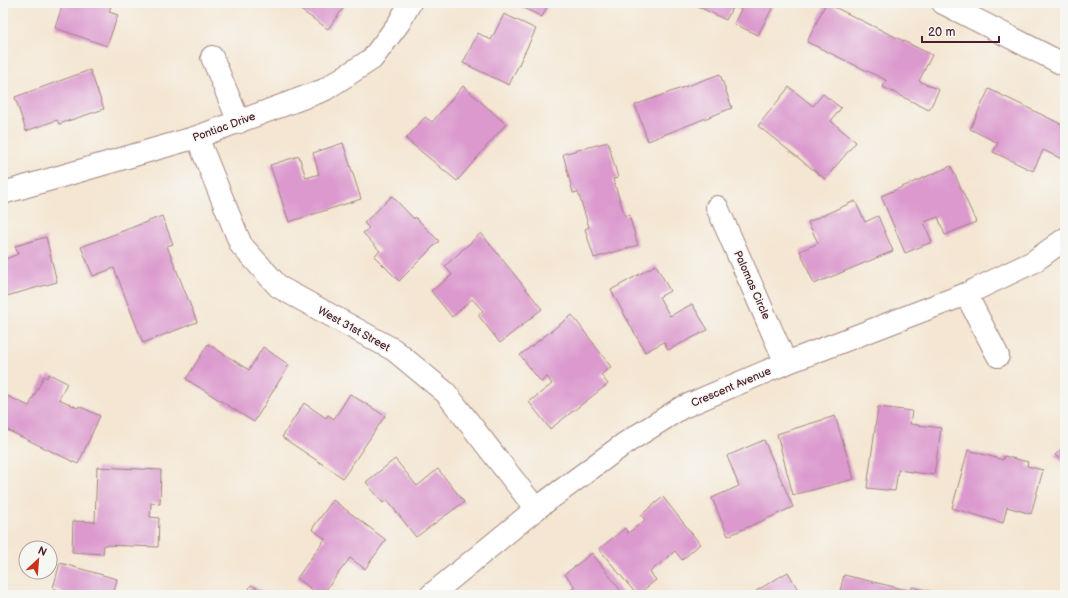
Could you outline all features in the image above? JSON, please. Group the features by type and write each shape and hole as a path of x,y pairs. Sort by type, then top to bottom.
{"street":[{"name":"Pontiac Drive","path":"3,193 197,137 324,90 372,59 399,23 410,3"},
{"path":"943,3 1065,65"},
{"path":"212,58 239,122"},
{"name":"West 31st Street","path":"197,137 241,245 279,288 394,350 446,393 536,509"},
{"name":"Palomas Circle","path":"717,207 786,363"},
{"name":"Crescent Avenue","path":"431,595 536,509 624,444 681,408 786,363 966,294 1033,262 1065,239"},
{"path":"966,294 998,356"}],"building":[{"path":"63,3 112,3 109,12 118,15 107,46 55,28"},
{"path":"297,3 347,3 328,29 295,6"},
{"path":"514,3 549,3 542,17"},
{"path":"691,3 775,3 758,35 734,24 741,9 733,6 726,20"},
{"path":"826,3 932,55 919,81 939,90 929,110 883,87 886,80 807,42"},
{"path":"504,14 536,29 509,85 463,63 478,33 491,40"},
{"path":"90,70 104,109 59,124 57,120 26,131 15,97"},
{"path":"720,74 732,108 648,141 635,105"},
{"path":"463,86 506,124 457,181 406,139 425,117 432,122"},
{"path":"789,87 813,106 823,94 841,108 831,121 856,142 825,179 758,126"},
{"path":"989,89 1065,126 1064,160 1043,150 1033,171 993,152 998,143 970,129"},
{"path":"608,142 618,178 613,179 625,216 629,215 638,245 594,258 585,229 589,227 578,192 573,193 563,154"},
{"path":"343,143 361,199 289,222 270,165 299,156 306,178 319,174 313,153"},
{"path":"951,166 976,222 945,235 938,217 924,222 932,242 905,253 881,196"},
{"path":"392,196 414,219 415,217 439,241 399,281 374,256 380,251 363,233 369,228 364,223"},
{"path":"855,201 865,222 878,216 893,251 814,284 800,251 818,243 808,222"},
{"path":"162,216 173,244 167,246 197,322 143,343 114,268 93,276 81,247"},
{"path":"481,233 542,309 500,343 478,315 483,311 472,299 452,317 431,291 452,275 445,266"},
{"path":"46,237 57,282 3,297 3,260 18,254 15,246"},
{"path":"656,265 670,291 659,297 670,316 692,304 708,330 668,350 664,342 645,352 611,290"},
{"path":"572,315 611,367 601,375 608,384 550,429 529,402 552,384 547,377 541,382 520,355"},
{"path":"208,344 249,370 263,347 289,365 254,422 186,379"},
{"path":"49,374 67,383 59,399 100,416 78,464 3,428 3,399 5,395 29,406 44,376 47,378"},
{"path":"350,394 385,416 343,478 282,437 304,403 326,418 328,415 334,419"},
{"path":"878,407 912,411 910,424 941,428 934,475 898,470 895,491 867,488"},
{"path":"835,416 854,479 793,495 777,434"},
{"path":"764,440 793,507 728,536 712,498 739,486 727,456"},
{"path":"1065,445 1065,465 1055,455"},
{"path":"968,450 1003,460 1004,456 1028,462 1027,466 1043,470 1031,514 1007,507 1003,523 952,508"},
{"path":"395,459 417,486 438,469 464,502 416,537 387,500 383,503 366,482"},
{"path":"97,467 161,470 160,504 151,503 150,517 159,518 158,547 104,545 103,554 72,552 73,521 95,522"},
{"path":"663,497 700,544 682,560 675,551 650,572 656,580 637,595 599,549 625,528 628,533 645,520 641,515"},
{"path":"333,500 386,540 365,569 350,558 322,595 319,595 297,578 325,539 312,529"},
{"path":"592,553 624,595 565,595 575,587 565,574"},
{"path":"60,563 117,579 113,595 62,595 63,592 53,588 55,580 58,580"},
{"path":"788,572 801,595 759,595 756,591"},
{"path":"844,575 911,591 912,587 944,595 839,595"},
{"path":"251,585 271,595 246,595"}]}
